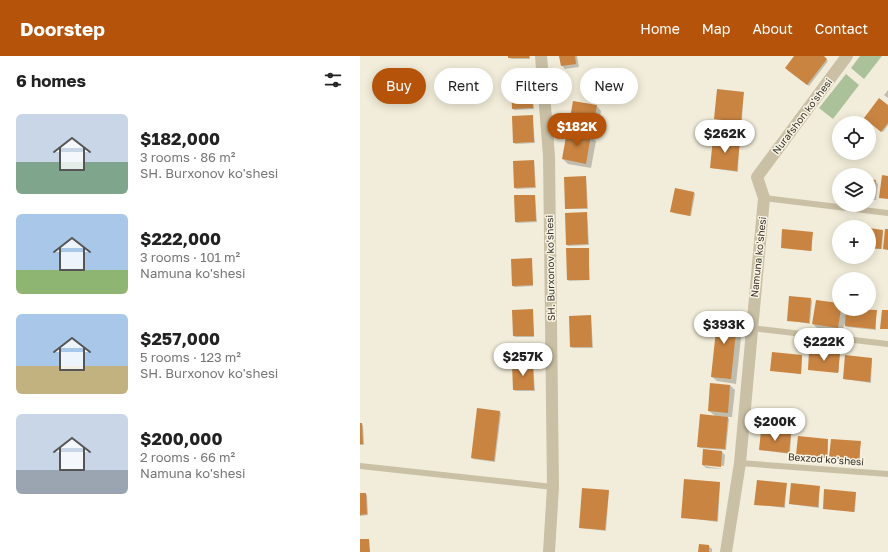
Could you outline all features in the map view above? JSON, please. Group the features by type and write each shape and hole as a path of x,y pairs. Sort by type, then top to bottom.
{"street":[{"name":"SH. Burxonov ko'shesi","path":"541,56 549,156 553,487 549,552"},
{"name":"Nurafshon ko'shesi","path":"757,177 847,56"},
{"name":"Namuna ko'shesi","path":"726,552 740,463 751,328 764,198 757,177"}],"lane":[{"path":"764,198 888,213"},
{"path":"751,328 888,344"},
{"name":"Bexzod ko'shesi","path":"740,463 888,474"},
{"path":"360,466 553,487"}],"green space":[{"path":"860,56 882,56 864,79 851,68"},
{"path":"846,74 859,85 835,116 832,116 832,118 819,108"}],"building":[{"path":"508,56 529,56 529,58 508,58"},
{"path":"559,56 575,56 576,64 561,66"},
{"path":"794,56 824,56 827,59 807,85 785,68"},
{"path":"717,89 744,92 741,122 714,119"},
{"path":"879,98 888,105 888,123 881,132 876,128 876,116 866,116"},
{"path":"573,101 580,102 580,104 597,105 592,133 568,129"},
{"path":"512,104 533,104 533,108 512,109"},
{"path":"533,115 534,142 513,143 512,116"},
{"path":"567,131 591,135 586,164 562,159"},
{"path":"713,138 740,141 737,171 710,168"},
{"path":"534,160 535,187 514,188 513,161"},
{"path":"882,175 888,176 888,199 879,198"},
{"path":"586,176 587,208 565,209 564,177"},
{"path":"675,188 694,192 690,216 670,212"},
{"path":"514,195 535,195 536,221 515,222"},
{"path":"587,212 588,244 566,245 565,213"},
{"path":"782,229 813,232 811,251 781,248"},
{"path":"876,229 883,230 881,249 876,249"},
{"path":"885,229 888,229 888,250 883,249"},
{"path":"566,248 589,248 589,280 567,280"},
{"path":"532,258 533,285 512,286 511,259"},
{"path":"789,296 811,298 809,323 787,321"},
{"path":"816,300 832,302 832,316 840,316 838,328 812,324"},
{"path":"533,309 534,336 513,336 512,310"},
{"path":"877,310 875,329 845,326 846,316 876,316"},
{"path":"882,310 888,310 888,329 880,329"},
{"path":"718,311 738,313 731,379 711,377"},
{"path":"591,315 592,347 570,347 569,316"},
{"path":"809,351 840,354 838,373 808,370"},
{"path":"772,352 802,355 801,374 770,371"},
{"path":"845,355 872,358 870,382 843,379"},
{"path":"533,363 534,390 513,390 512,364"},
{"path":"710,383 730,385 728,413 708,411"},
{"path":"477,408 500,411 494,461 471,458"},
{"path":"700,414 728,417 725,449 697,447"},
{"path":"360,423 362,423 363,444 360,444"},
{"path":"761,431 791,434 789,453 759,450"},
{"path":"798,436 828,439 827,458 796,455"},
{"path":"831,439 861,441 859,460 829,457"},
{"path":"703,449 722,451 721,467 702,465"},
{"path":"684,479 720,482 717,521 681,518"},
{"path":"757,480 787,483 784,507 754,505"},
{"path":"791,483 820,486 818,507 789,504"},
{"path":"582,488 609,490 605,530 579,528"},
{"path":"824,489 856,492 854,512 823,509"},
{"path":"360,493 366,493 367,514 360,515"},
{"path":"360,539 369,539 370,552 360,552"},
{"path":"699,544 709,545 709,552 698,552"}]}
